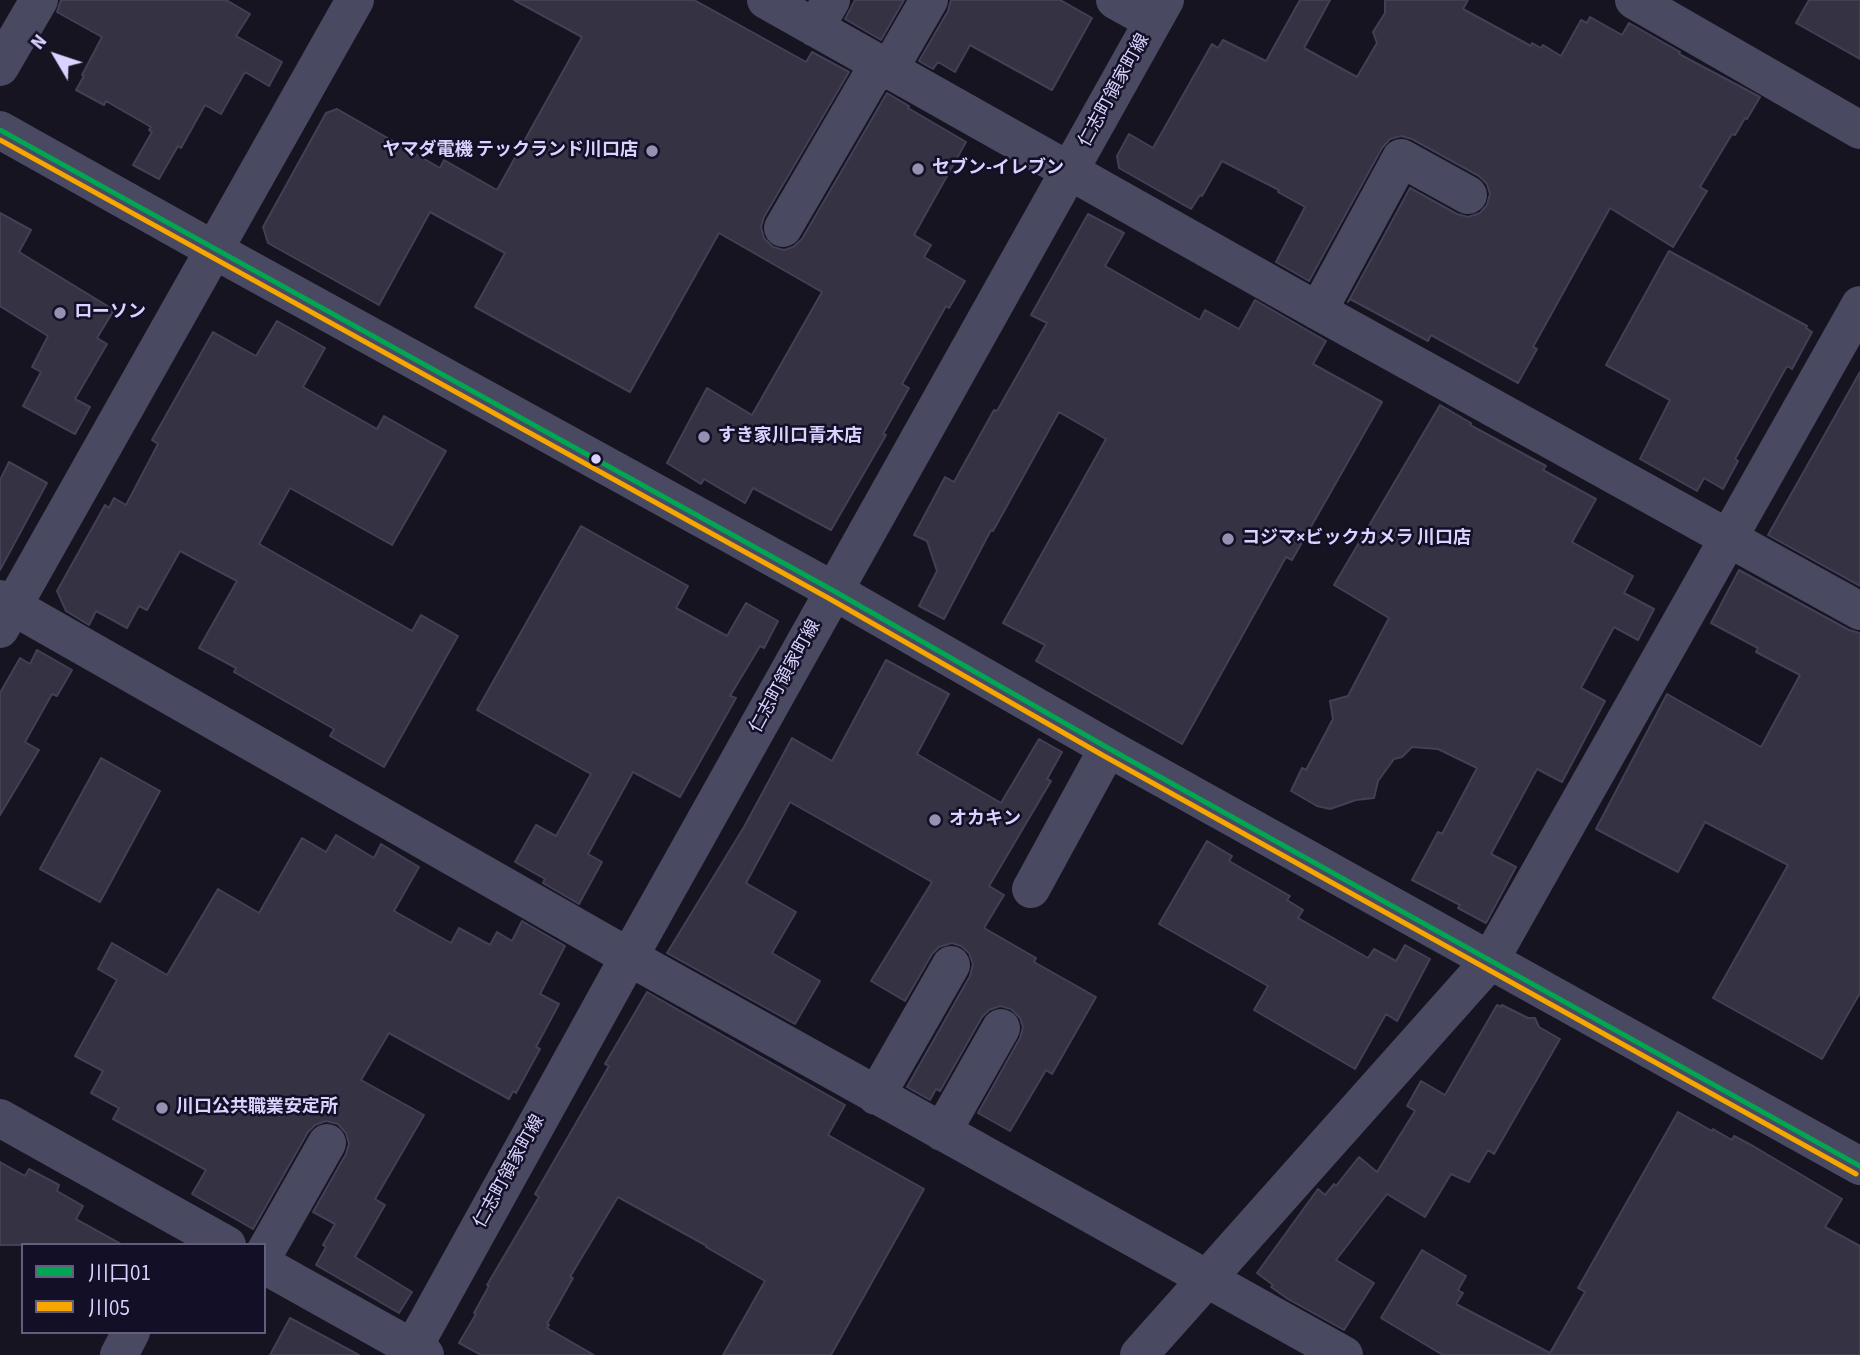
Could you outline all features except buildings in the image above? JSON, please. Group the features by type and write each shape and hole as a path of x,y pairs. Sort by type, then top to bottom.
{"street":[{"path":"0,67 38,0"},
{"path":"355,0 215,250 4,611 1344,1355"},
{"path":"765,0 823,14 883,68 1860,611"},
{"path":"783,228 929,0"},
{"path":"1115,0 1159,10"},
{"path":"1634,0 1860,130"},
{"name":"仁志町領家町線","path":"416,1353 629,957 1159,10"},
{"path":"0,130 834,591 1489,962 1860,1166"},
{"path":"1318,311 1401,158 1468,195"},
{"path":"1139,1355 1489,962 1860,305"},
{"path":"1031,889 1108,748"},
{"path":"876,1096 951,965"},
{"path":"942,1132 1001,1028"},
{"path":"3,1127 185,1234 219,1243"},
{"path":"266,1250 327,1143"},
{"path":"266,1266 416,1353"},
{"path":"119,1355 130,1334"}],"transit line":[{"name":"川口01","path":"0,130 834,591 1108,748 1860,1166"},
{"name":"川05","path":"0,140 830,599 1104,756 1856,1174"}],"place":[{"name":"ヤマダ電機 テックランド川口店","path":"652,151"},
{"name":"セブン-イレブン","path":"918,169"},
{"name":"ローソン","path":"60,313"},
{"name":"すき家川口青木店","path":"704,437"},
{"name":"コジマ×ビックカメラ 川口店","path":"1228,539"},
{"name":"オカキン","path":"935,820"},
{"name":"川口公共職業安定所","path":"162,1108"}]}
